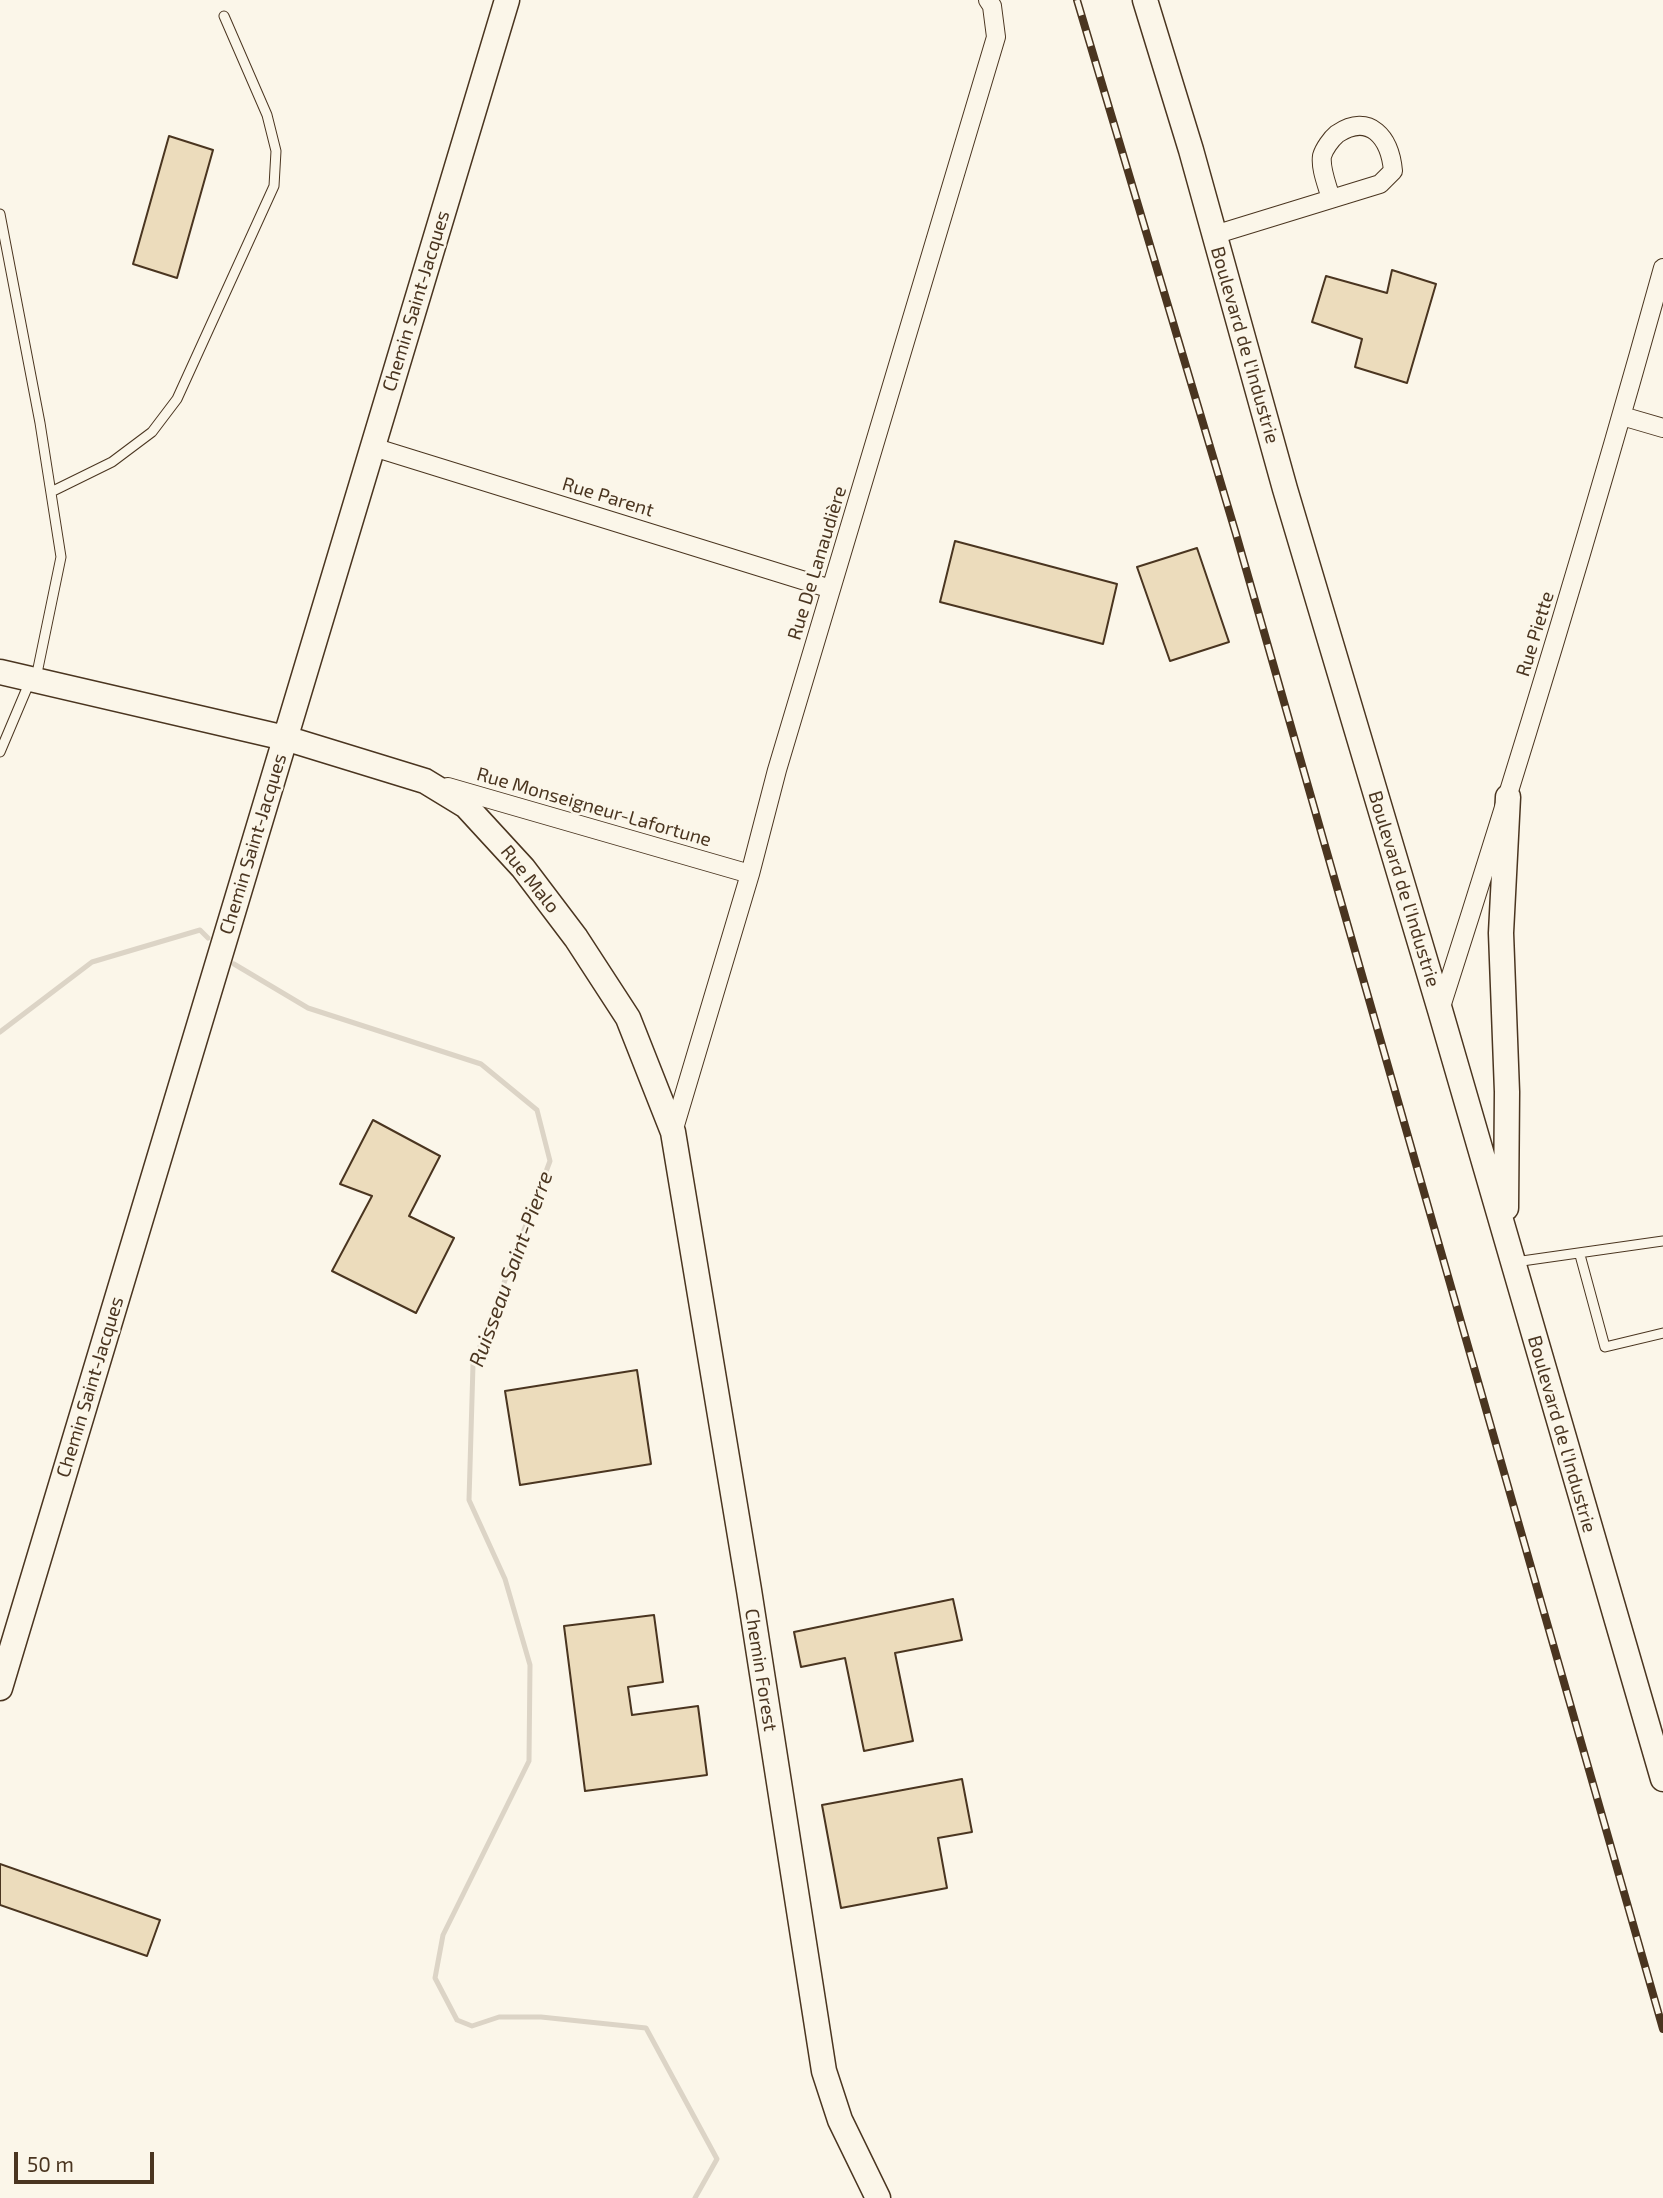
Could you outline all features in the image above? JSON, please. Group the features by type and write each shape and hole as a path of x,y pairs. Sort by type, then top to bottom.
{"street":[{"name":"Chemin Saint-Jacques","path":"0,1688 507,0"},
{"name":"Boulevard de l'Industrie","path":"1145,0 1191,150 1285,489 1440,1010 1663,1779"},
{"path":"1159,0 1191,150"},
{"name":"Rue De Lanaudière","path":"673,1132 750,874 777,769 991,56 996,37 990,3"},
{"path":"1214,235 1380,184 1393,171 1391,152 1383,137 1367,126 1348,127 1331,138 1322,157 1331,199"},
{"name":"Rue Piette","path":"1440,1010 1508,797 1622,416 1663,268"},
{"path":"1622,416 1663,428"},
{"name":"Rue Parent","path":"373,447 831,589"},
{"name":"Rue Malo","path":"0,672 285,738 425,781 466,806 523,868 576,938 628,1018 673,1132"},
{"name":"Rue Monseigneur-Lafortune","path":"425,781 750,874"},
{"path":"1506,1237 1507,1092 1502,933 1508,797"},
{"name":"Chemin Forest","path":"673,1132 751,1602 823,2062 840,2120 878,2198"}],"lane":[{"path":"51,492 112,462 152,432 177,399 274,186 276,151 267,115 224,16"},
{"path":"0,214 61,557 33,680 0,752"},
{"path":"1513,1262 1580,1255 1663,1241"},
{"path":"1580,1255 1605,1347 1663,1333"}],"building":[{"path":"169,136 213,150 177,278 133,264"},
{"path":"1392,270 1436,284 1407,383 1355,367 1362,339 1312,322 1326,276 1387,293"},
{"path":"955,541 1117,584 1103,644 940,602"},
{"path":"1197,548 1229,642 1170,661 1137,567"},
{"path":"373,1120 440,1156 409,1216 454,1238 416,1313 332,1271 372,1196 340,1184"},
{"path":"637,1370 651,1464 520,1485 505,1391"},
{"path":"953,1599 962,1640 895,1653 913,1741 864,1751 845,1658 801,1667 794,1632"},
{"path":"654,1615 663,1682 628,1687 632,1715 698,1706 707,1775 585,1791 564,1626"},
{"path":"962,1779 972,1832 938,1838 947,1888 841,1908 822,1805"},
{"path":"0,1864 160,1920 147,1956 0,1905"}],"waterway":[{"name":"Ruisseau Saint-Pierre","path":"0,1032 92,962 200,930 208,938"},
{"name":"Ruisseau Saint-Pierre","path":"234,964 308,1008 481,1064 537,1110 550,1161 473,1365 469,1500 505,1579 530,1665 529,1761 443,1935 435,1978 457,2020 472,2026 499,2017 541,2017 646,2028 717,2159 695,2198"}],"railway":[{"path":"1077,0 1236,534 1663,2029"}]}
